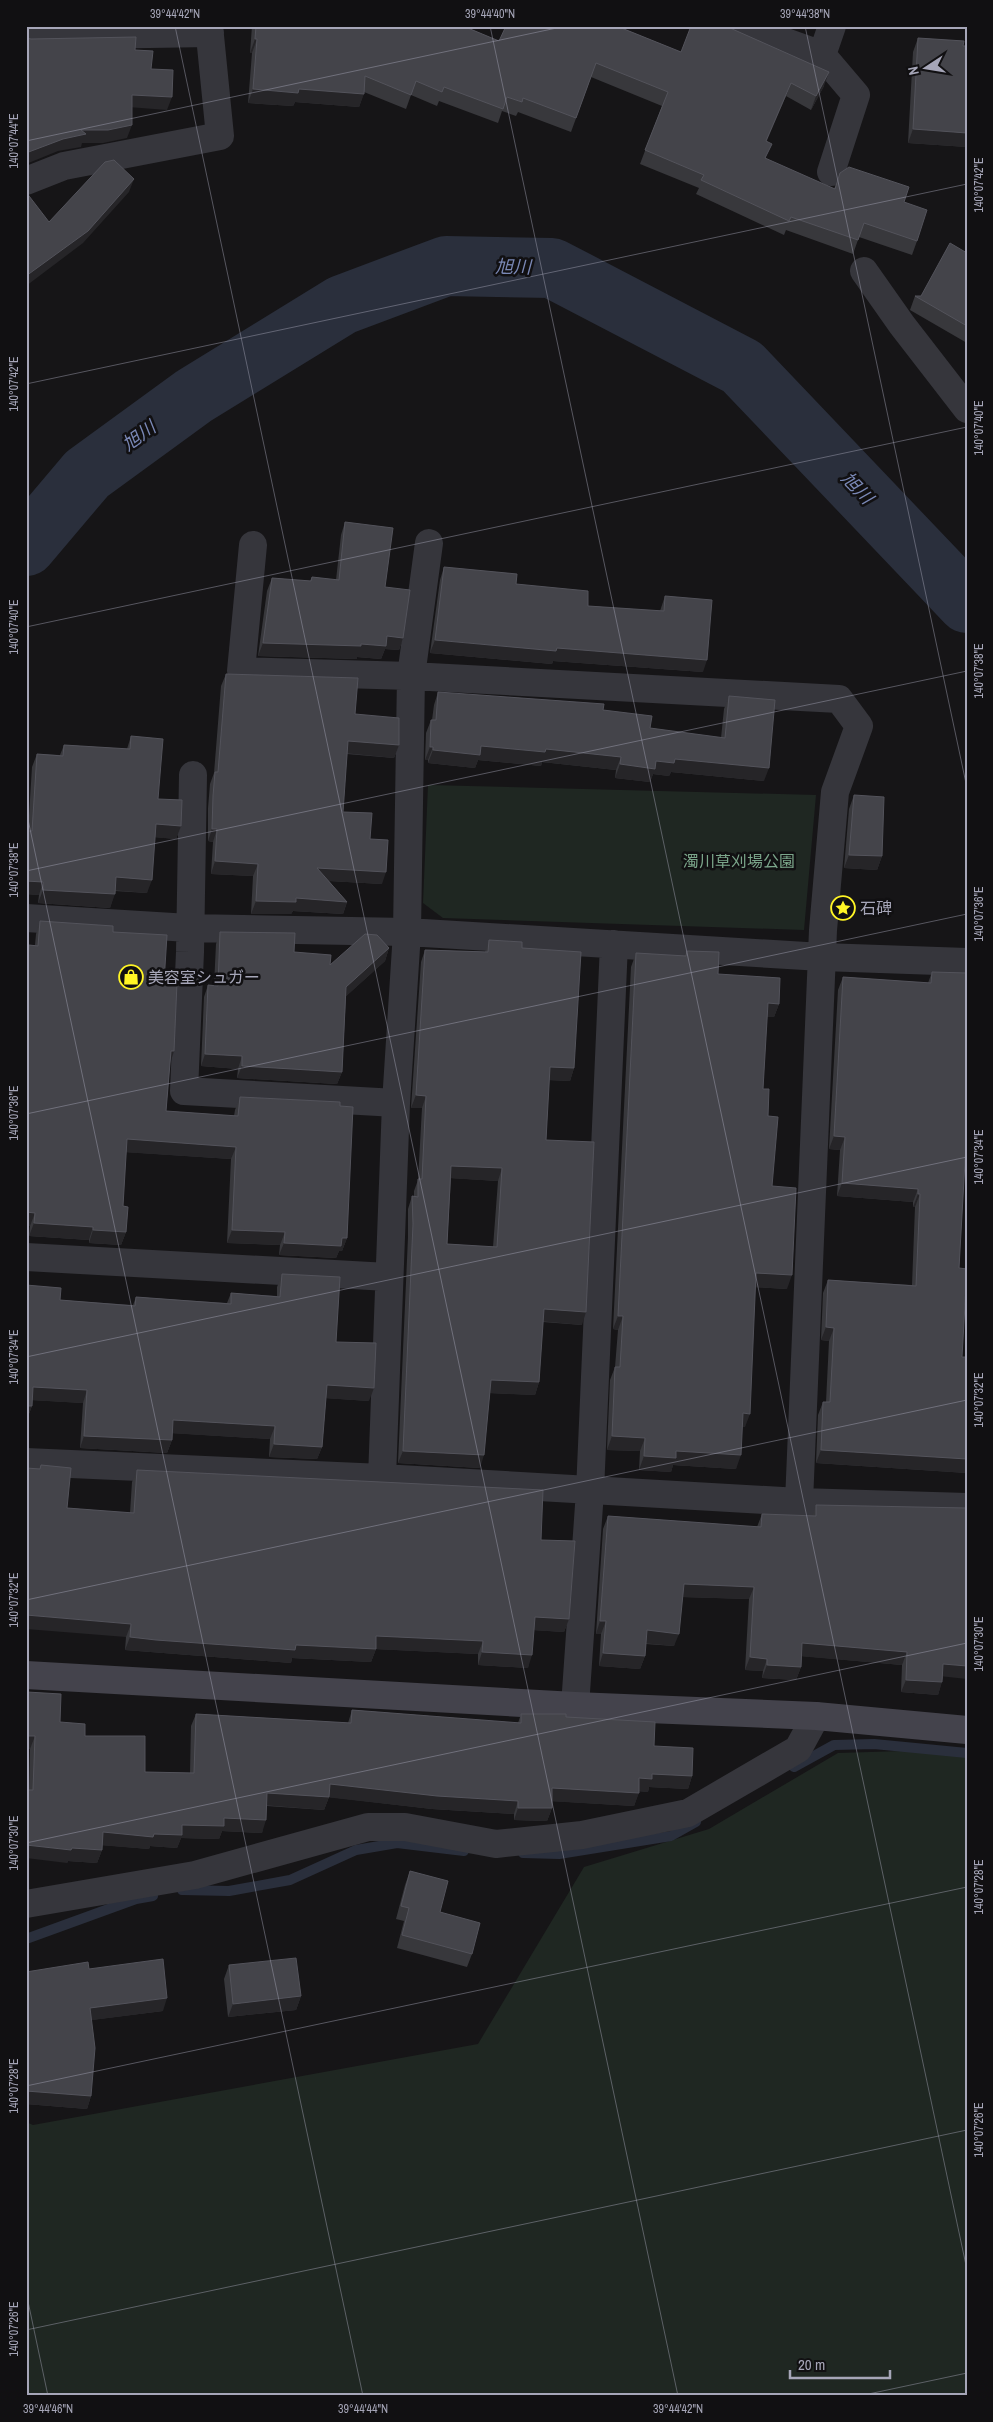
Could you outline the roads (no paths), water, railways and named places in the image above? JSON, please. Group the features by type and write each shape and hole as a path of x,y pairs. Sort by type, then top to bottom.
{"street":[{"path":"741,26 822,55 856,94 831,172"},
{"path":"822,55 832,26"},
{"path":"26,36 209,30 220,136 64,166 26,181"},
{"path":"864,271 902,325 967,409"},
{"path":"382,1478 388,1277 396,1103 407,932 411,676 429,543"},
{"path":"253,545 241,671 411,676 839,699 859,726 835,792 822,957 799,1502"},
{"path":"193,775 190,952 184,1091 396,1103"},
{"path":"26,918 189,928 407,932 822,957 967,962"},
{"path":"575,1706 590,1491 614,944"},
{"path":"26,1257 388,1277"},
{"path":"26,1462 382,1478 799,1502 967,1507"},
{"path":"26,1675 575,1706 816,1716 967,1730"},
{"path":"26,1904 195,1875 368,1828 406,1827 496,1844 582,1836 688,1813 798,1749 816,1716"}],"waterway":[{"name":"旭川","path":"26,546 87,474 194,396 342,305 446,266 552,268 742,367 967,603"},
{"path":"794,1767 834,1745 874,1744 967,1753"},
{"path":"523,1853 559,1854 671,1836 696,1822"},
{"path":"182,1890 229,1891 290,1880 356,1850 397,1843 464,1851"},
{"path":"26,1939 136,1899 153,1896"}],"place":[{"name":"石碑","path":"843,908"},
{"name":"美容室シュガー","path":"131,977"}],"park label":[{"name":"濁川草刈場公園","path":"739,861"}]}
